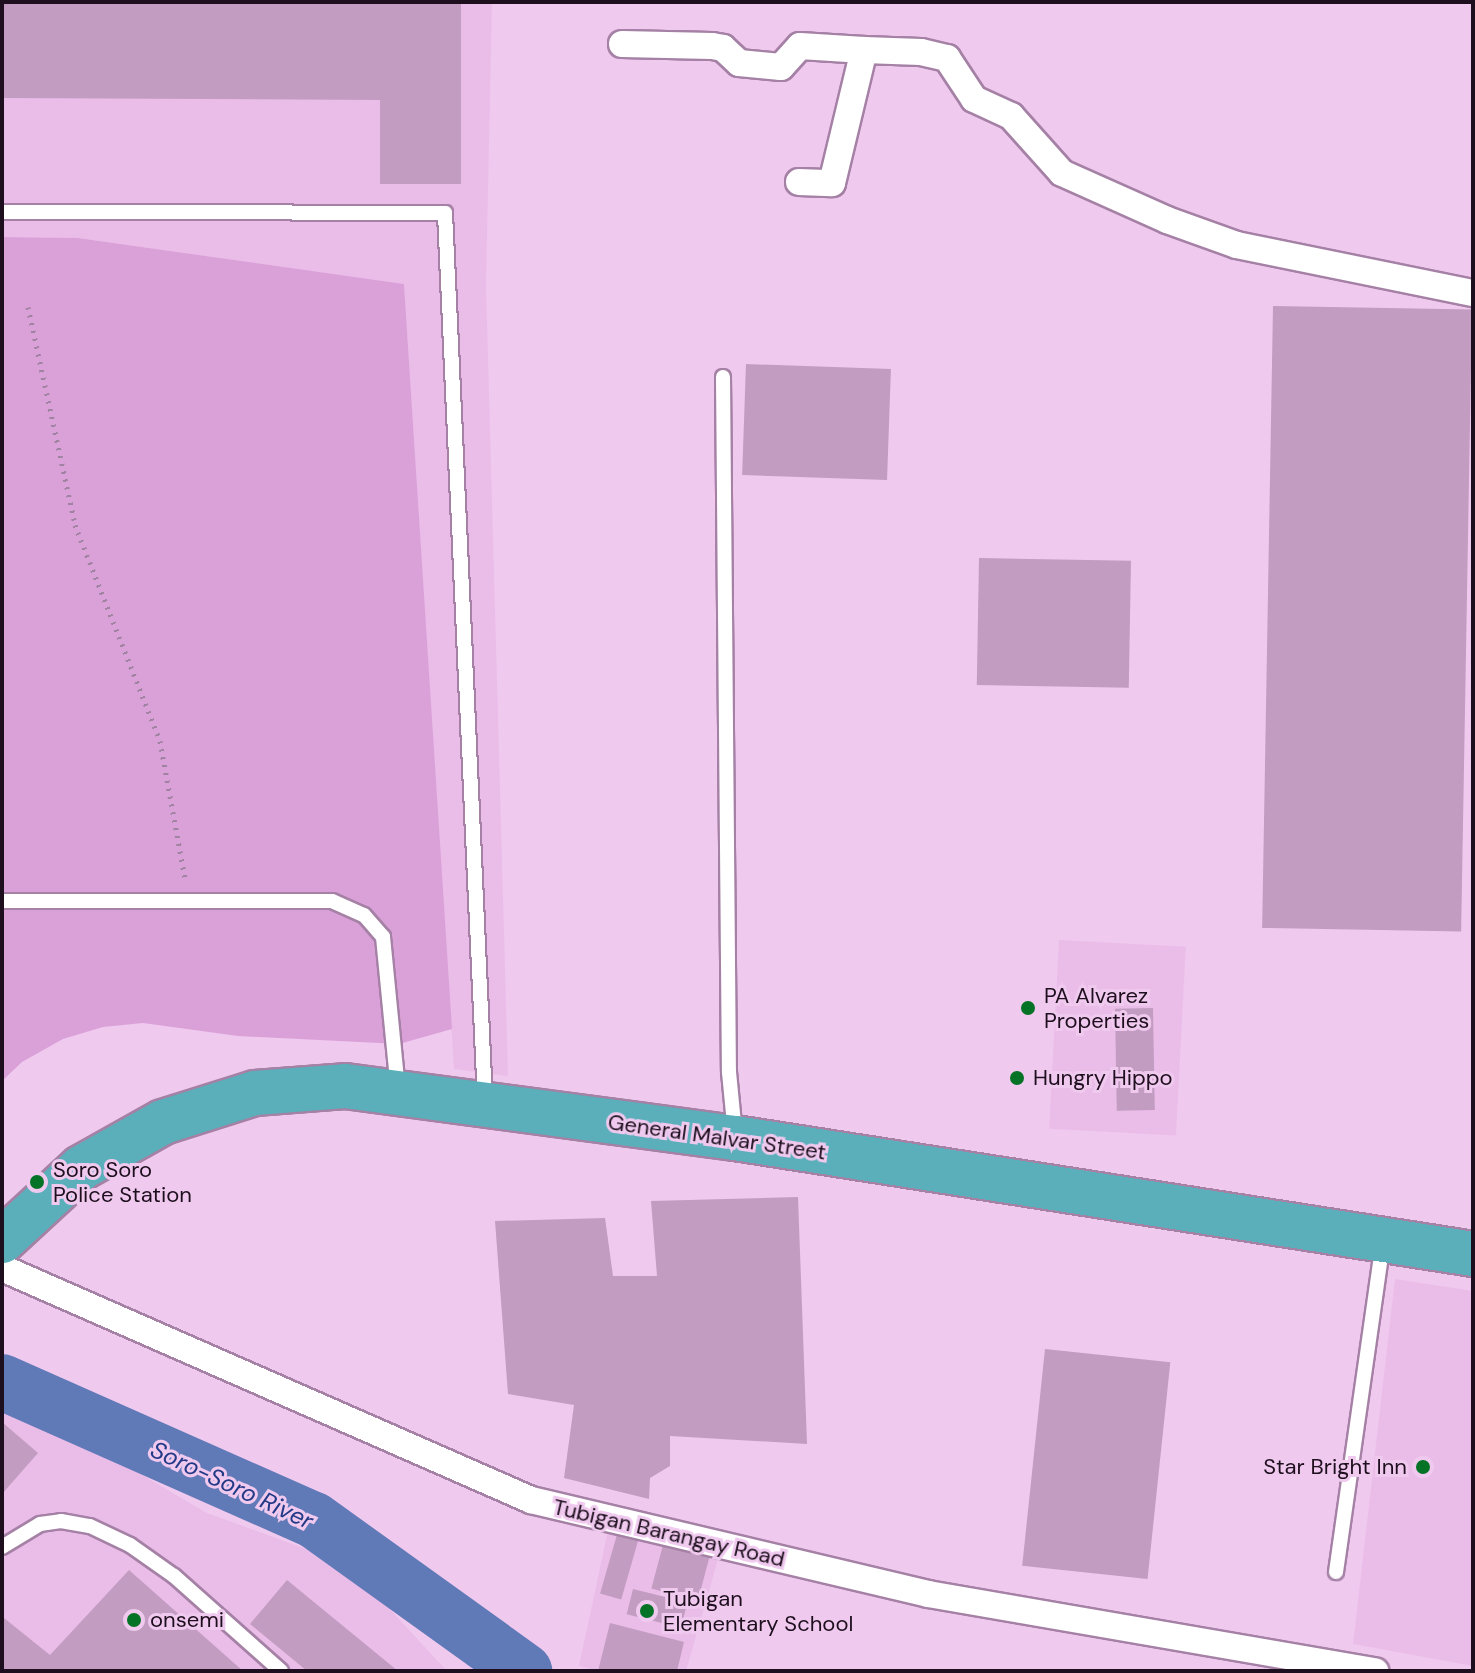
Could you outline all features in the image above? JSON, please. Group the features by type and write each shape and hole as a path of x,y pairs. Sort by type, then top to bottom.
{"highway":[{"name":"General Malvar Street","path":"2,1241 81,1168 134,1136 195,1109 285,1089 398,1089 735,1138 1473,1254"}],"street":[{"path":"622,44 712,46 723,48 739,63 781,67 800,46 947,58 974,99 1011,116 1062,173 1167,220 1237,245 1473,293"},
{"path":"799,182 832,183 864,50"},
{"name":"Tubigan Barangay Road","path":"2,1268 531,1500 928,1594 1375,1671"}],"lane":[{"path":"2,212 445,213 485,1103"},
{"path":"723,377 729,1072 735,1138"},
{"path":"2,901 332,901 364,915 383,937 398,1089"},
{"path":"1336,1572 1383,1240"},
{"path":"2,1547 40,1524 61,1521 90,1526 130,1545 174,1576 281,1671"}],"path":[{"path":"28,307 75,525 160,741 189,901"}],"shaded area":[{"path":"2,2 492,2 486,286 508,1076 454,1069 404,284 78,238 2,237"},
{"path":"2,237 78,238 404,284 452,1029 399,1044 238,1036 143,1023 103,1027 63,1039 22,1062 2,1081"},
{"path":"1059,940 1186,947 1176,1135 1049,1129"},
{"name":"Star Bright Inn","path":"1395,1279 1473,1291 1473,1666 1353,1644"},
{"path":"2,1393 207,1513 348,1564 447,1671 2,1671"},
{"name":"Tubigan Elementary School","path":"609,1526 719,1556 686,1671 598,1671 579,1666"}],"building":[{"path":"2,2 461,2 461,184 380,184 380,100 2,98"},
{"path":"1273,306 1472,309 1461,931 1262,928"},
{"path":"746,364 891,369 887,480 742,475"},
{"path":"979,558 1131,561 1129,688 977,685"},
{"path":"1153,1008 1155,1110 1117,1111 1115,1009"},
{"path":"798,1197 807,1444 670,1436 670,1466 650,1478 649,1499 564,1478 574,1405 508,1394 495,1221 605,1218 613,1276 657,1276 651,1201"},
{"path":"1045,1349 1170,1362 1148,1579 1022,1566"},
{"path":"2,1422 38,1453 2,1494"},
{"path":"618,1531 639,1537 621,1600 600,1593"},
{"path":"663,1545 709,1557 698,1601 651,1588"},
{"name":"onsemi","path":"129,1570 243,1671 2,1671 4,1618 50,1655"},
{"path":"287,1580 398,1671 307,1671 250,1624"},
{"path":"633,1589 687,1603 681,1628 627,1614"},
{"path":"610,1623 684,1642 677,1671 598,1671"}],"waterway":[{"name":"Soro-Soro River","path":"2,1382 314,1520 524,1671"}],"place":[{"name":"PA Alvarez Properties","path":"1028,1008"},
{"name":"Hungry Hippo","path":"1017,1078"},
{"name":"Soro Soro Police Station","path":"37,1182"},
{"name":"Star Bright Inn","path":"1423,1467"},
{"name":"Tubigan Elementary School","path":"647,1611"},
{"name":"onsemi","path":"134,1620"}]}
